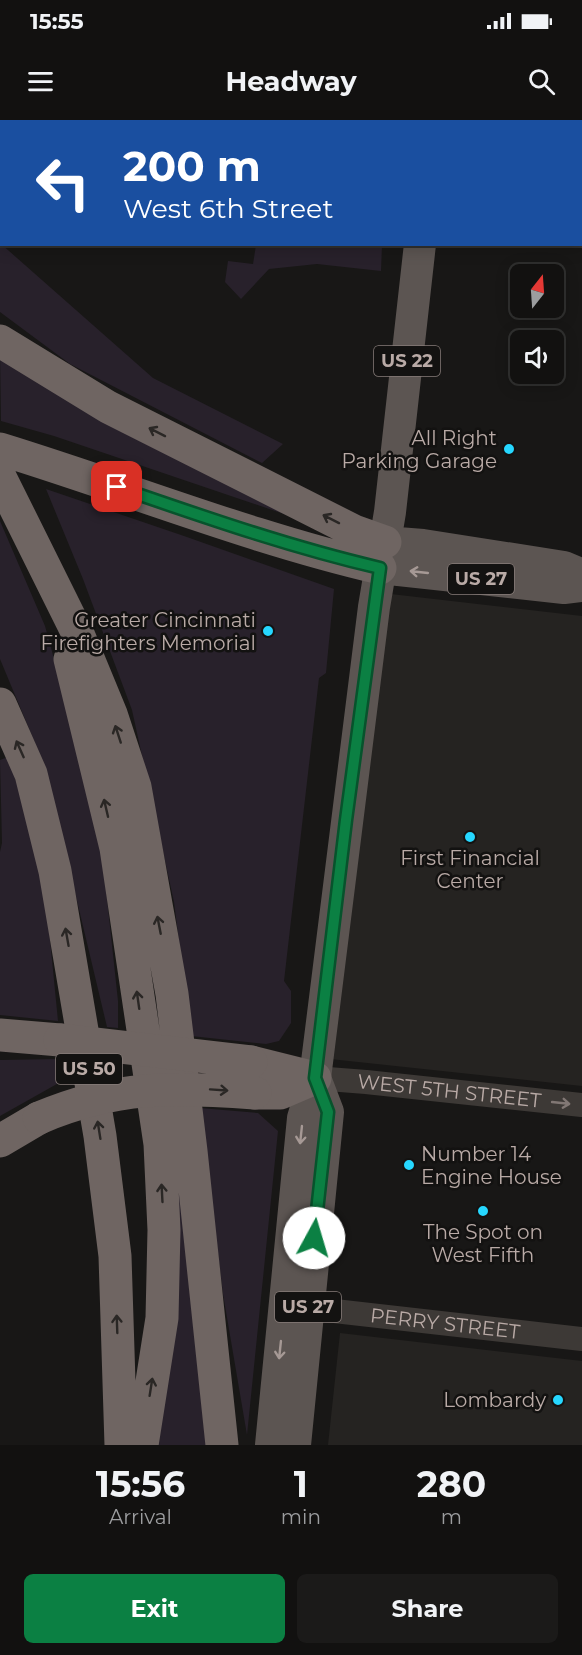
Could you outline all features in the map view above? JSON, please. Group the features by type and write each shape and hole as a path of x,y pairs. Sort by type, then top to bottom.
{"highway":[{"path":"0,341 108,407 354,531 382,555"},
{"path":"0,449 76,472 218,522 334,557 382,555"},
{"path":"0,477 78,634 111,714 135,787 172,994 222,1445"},
{"path":"38,554 71,660 116,848 160,1144 164,1230 162,1318 142,1445"},
{"name":"US 50","path":"0,704 31,774 55,871 100,1136 115,1256 121,1445"},
{"path":"0,1035 71,1041 253,1078 280,1093 315,1078"},
{"path":"0,1141 39,1118 83,1101 129,1091 189,1088 253,1078"}],"main road":[{"name":"US 22","path":"315,1078 348,810 394,478 420,246"},
{"name":"US 27","path":"382,555 423,546 564,567 582,574"},
{"name":"US 27","path":"382,555 564,588 582,586"},
{"name":"US 27","path":"295,1445 328,1112 315,1078"},
{"name":"US 27","path":"271,1445 303,1118 315,1078"}],"street":[{"name":"WEST 5TH STREET","path":"315,1078 582,1105"},
{"name":"PERRY STREET","path":"308,1308 582,1340"}],"shaded area":[{"path":"0,246 3,246 153,378 283,444 262,463 70,364 0,312"},
{"path":"256,246 382,246 381,271 317,264 269,269 241,299 225,282 228,261 253,264"},
{"path":"0,350 287,515 54,436 1,421"},
{"path":"46,489 334,589 326,673 319,678 284,981 291,991 291,1023 279,1041 266,1044 191,1036 174,902 132,710 83,579"},
{"path":"0,521 45,626 99,824 118,1001 118,1028 107,1027 68,863 35,743 0,659"},
{"name":"First Financial Center","path":"382,593 582,616 582,1086 330,1059"},
{"path":"8,757 29,819 47,909 58,1021 0,1015 0,852 2,843 0,760"},
{"path":"62,1059 64,1080 0,1116 0,1060"},
{"path":"200,1108 258,1113 278,1131 247,1435 223,1294"},
{"path":"177,1168 206,1445 157,1445"},
{"path":"340,1333 582,1361 582,1445 328,1445"}],"place":[{"name":"All Right Parking Garage","path":"509,449"},
{"name":"Greater Cincinnati Firefighters Memorial","path":"268,631"},
{"name":"First Financial Center","path":"470,837"},
{"name":"Number 14 Engine House","path":"409,1165"},
{"name":"The Spot on West Fifth","path":"483,1211"},
{"name":"Lombardy","path":"558,1400"}],"route":[{"path":"117,487 218,522 334,557 380,568 346,820 315,1078 328,1112 314,1238"}]}
